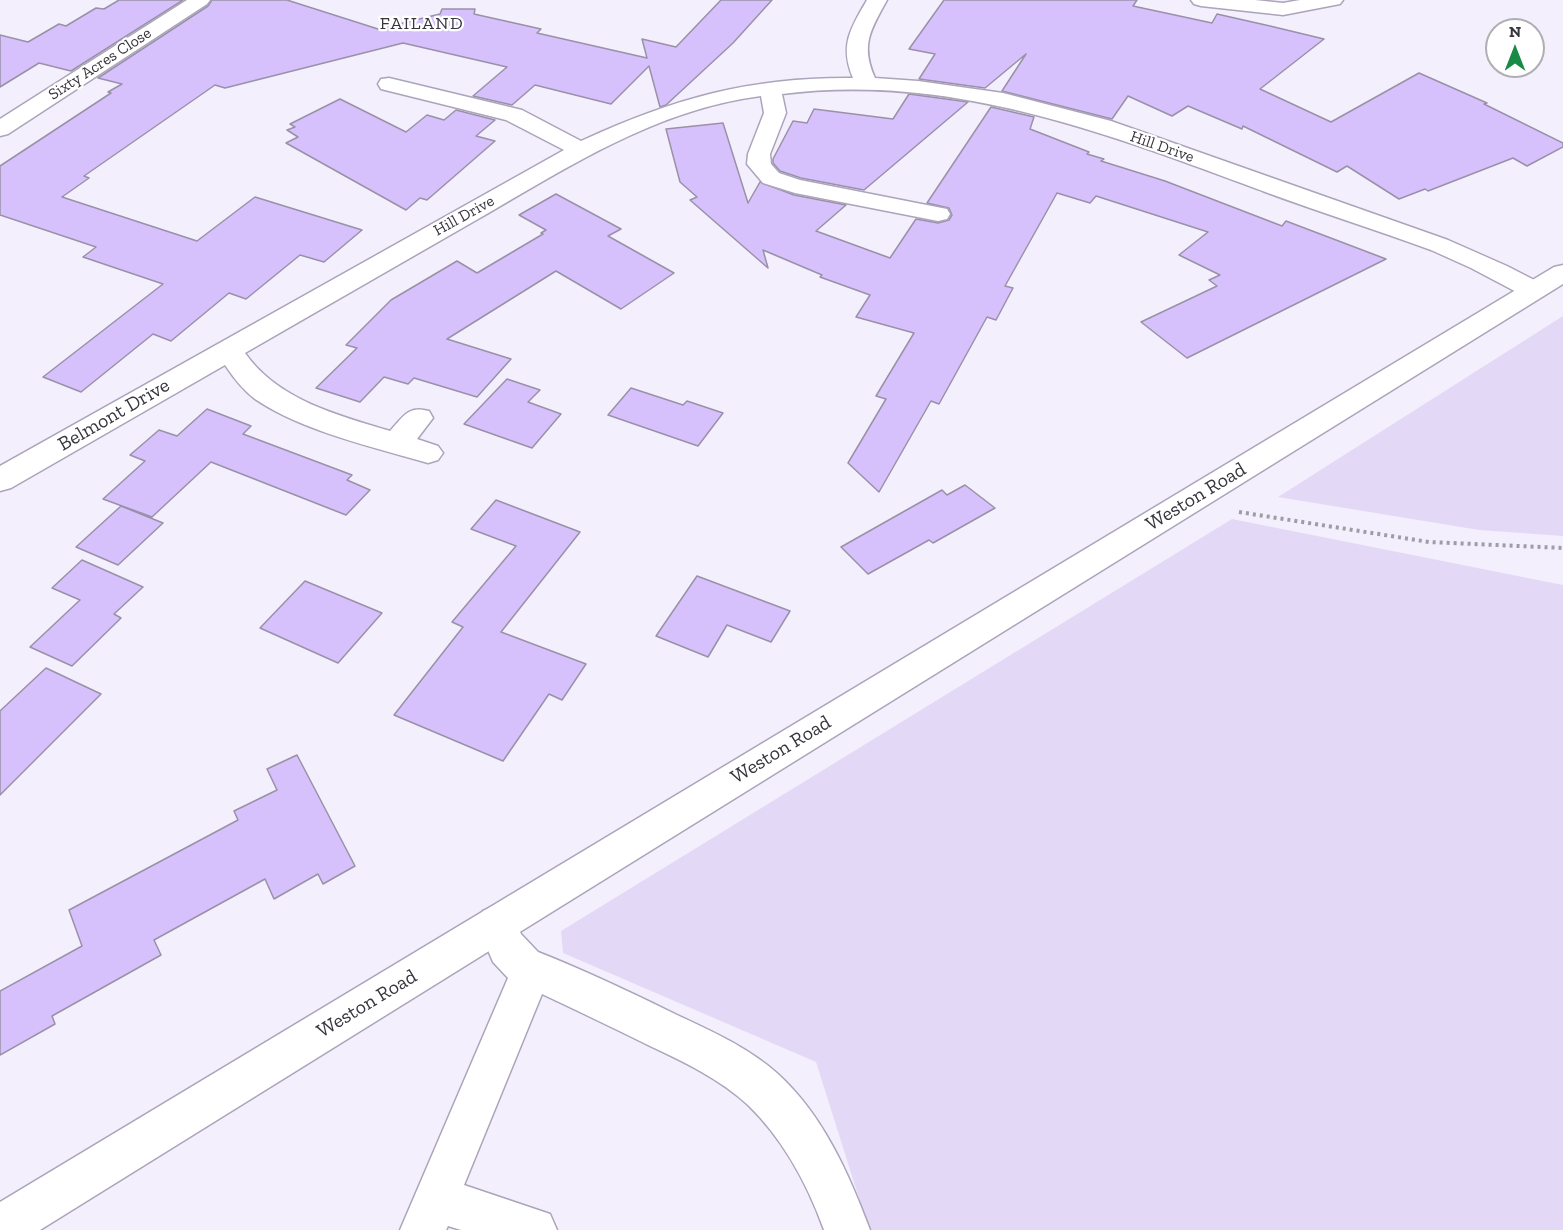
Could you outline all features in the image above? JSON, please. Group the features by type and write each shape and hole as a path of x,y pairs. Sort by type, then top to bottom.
{"street":[{"name":"Sixty Acres Close","path":"0,129 200,0"},
{"path":"866,82 856,63 856,48 858,38 877,0"},
{"path":"1201,0 1283,9 1333,0"},
{"name":"Hill Drive","path":"348,282 581,150 648,118 729,95 866,82 999,100 1044,109 1107,128 1462,254 1548,282"},
{"path":"389,84 423,84 514,115 581,150"},
{"path":"771,90 773,121 759,154 759,164 763,171 782,183 860,209 938,214"},
{"name":"Belmont Drive","path":"0,480 348,282"},
{"name":"Weston Road","path":"0,1228 1548,282"},
{"path":"228,349 251,380 272,397 306,413 428,453"},
{"path":"396,443 419,418"},
{"path":"497,924 507,948 524,966 694,1045 741,1072 763,1090 784,1114 810,1153 838,1203 847,1230"},
{"path":"532,969 430,1215 534,1230"}],"path":[{"path":"1192,499 1266,518 1429,542 1563,548"}],"shaded area":[{"path":"1563,316 1563,536 1479,530 1278,497"},
{"path":"1232,519 1563,585 1563,1230 869,1230 816,1062 563,953 561,931"}],"building":[{"path":"119,0 183,0 71,71 39,63 0,87 0,35 28,42 59,24 66,26 96,8 104,9"},
{"path":"212,0 287,0 378,29 440,14 442,9 475,9 474,14 541,29 537,33 647,58 642,39 676,47 721,0 772,0 733,43 666,105 660,107 649,66 611,104 535,85 512,105 473,96 507,67 403,43 225,88 215,85 84,176 89,178 62,197 197,241 255,197 362,230 324,262 300,255 246,299 229,293 171,341 153,334 81,392 43,377 163,284 83,257 96,247 0,215 0,166 111,93 108,92 122,84 98,78 208,6"},
{"path":"944,0 1137,0 1133,6 1212,23 1217,14 1270,26 1324,39 1260,89 1331,122 1419,73 1487,103 1484,104 1563,143 1563,147 1527,166 1513,158 1428,191 1425,189 1399,199 1347,166 1337,172 1243,126 1242,129 1188,106 1172,116 1128,96 1112,119 1002,91 1026,54 985,88 919,79 935,54 909,49"},
{"path":"909,94 968,102 864,190 801,178 780,171 773,163 793,121 807,123 814,109 893,119"},
{"path":"340,99 406,132 427,115 444,120 456,110 495,120 476,136 495,141 427,200 420,198 406,210 286,143 298,137 287,130 295,127 290,124"},
{"path":"991,107 1034,117 1030,129 1104,159 1101,161 1165,181 1282,226 1286,221 1386,259 1187,358 1141,322 1217,286 1209,280 1220,275 1179,255 1208,232 1096,196 1090,203 1057,193 1005,286 1013,288 996,320 987,317 939,404 931,401 879,492 848,463 886,399 876,396 914,333 856,317 870,295 820,277 822,275 763,250 768,268 690,200 697,197 680,182 666,129 723,123 748,203 760,182 794,195 846,205 816,231 890,258 916,219 938,223 949,220 952,215 949,208 927,203"},
{"path":"556,194 621,229 608,236 674,273 621,309 556,271 447,339 511,359 477,397 414,378 408,384 384,377 360,402 316,388 357,348 346,345 391,300 457,261 477,273 543,234 541,233 546,230 519,215"},
{"path":"507,379 540,390 528,402 561,414 532,448 464,424"},
{"path":"631,388 683,405 687,401 723,413 698,446 608,415"},
{"path":"207,409 251,426 243,434 352,475 347,480 370,490 346,515 211,462 152,517 103,499 145,461 130,455 159,430 177,436"},
{"path":"965,485 995,508 933,543 929,540 868,574 841,547 942,490 947,495"},
{"path":"496,500 580,532 501,632 586,664 562,700 549,694 503,761 394,715 463,627 452,622 516,546 471,529"},
{"path":"121,506 163,523 118,565 76,547"},
{"path":"82,560 143,587 114,614 121,618 72,666 30,647 80,600 52,588"},
{"path":"697,576 790,611 771,642 727,625 708,657 656,636"},
{"path":"305,581 382,613 338,663 260,628"},
{"path":"46,668 101,694 0,795 0,711"},
{"path":"297,755 355,866 323,884 318,874 274,899 265,879 154,940 161,955 52,1016 55,1024 0,1055 0,991 82,946 69,910 238,820 234,811 277,790 267,769"}],"district":[{"name":"FAILAND","path":"422,24"}]}
